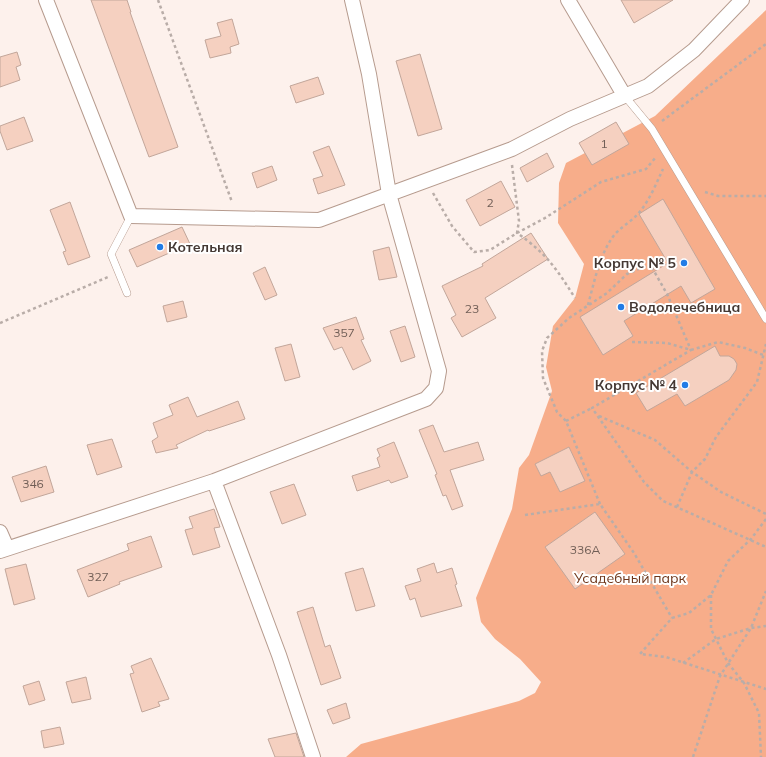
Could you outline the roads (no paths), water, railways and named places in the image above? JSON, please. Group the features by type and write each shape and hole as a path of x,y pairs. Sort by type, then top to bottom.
{"street":[{"path":"46,0 131,216 319,220 512,149 570,119 648,86 694,50 742,0"},
{"path":"0,532 3,550 214,481 426,399 436,388 439,371 389,194 369,74 352,0"},
{"path":"568,0 624,95"},
{"path":"214,481 279,655 313,757"}],"lane":[{"path":"624,95 652,129 766,319"},
{"path":"127,294 111,254 131,216"}],"place":[{"name":"Котельная","path":"160,247"},
{"name":"Корпус № 5","path":"684,263"},
{"name":"Водолечебница","path":"621,307"},
{"name":"Корпус № 4","path":"685,385"}],"park label":[{"name":"Усадебный парк","path":"630,578"}]}
